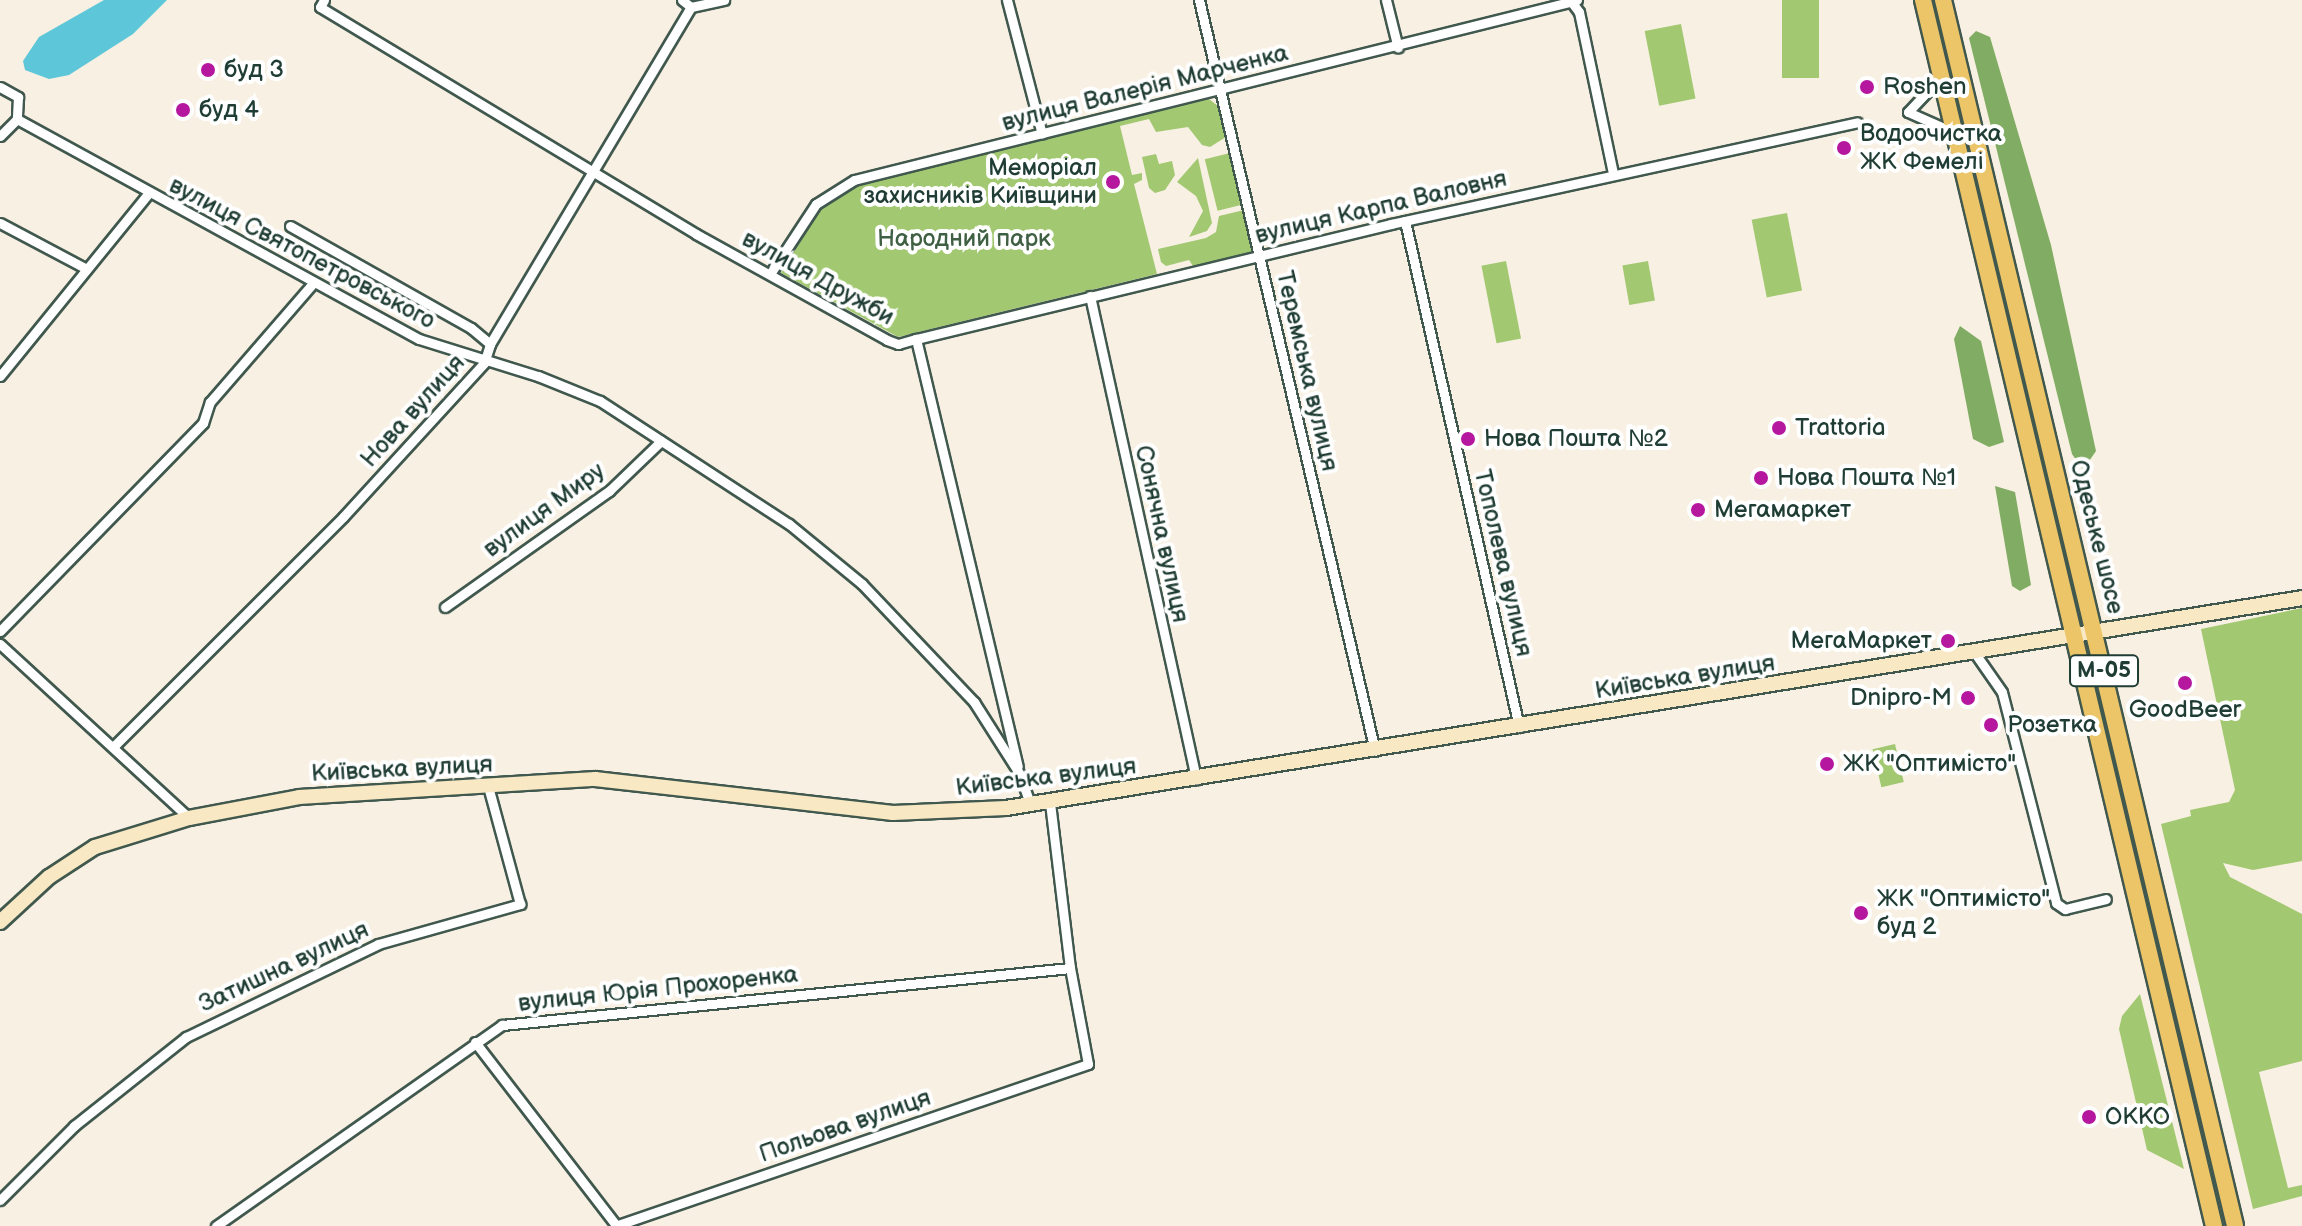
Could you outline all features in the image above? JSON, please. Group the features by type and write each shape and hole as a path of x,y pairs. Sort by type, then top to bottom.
{"highway":[{"name":"Одеське шосе","path":"1923,0 2214,1226"},
{"name":"Одеське шосе","path":"1943,0 2235,1226"}],"street":[{"path":"682,0 691,7 724,0"},
{"path":"1007,0 1042,134"},
{"name":"Теремська вулиця","path":"1199,0 1375,751"},
{"path":"1386,0 1398,48"},
{"path":"1572,1 1579,12 1613,174"},
{"name":"вулиця Валерія Марченка","path":"770,274 816,204 839,187 1042,134 1398,48 1572,1"},
{"name":"вулиця Дружби","path":"322,4 594,172 887,340 898,344 916,339 1019,773"},
{"name":"Нова вулиця","path":"115,745 343,517 484,363 490,344 691,7"},
{"path":"1942,76 1908,112 1953,132"},
{"path":"0,87 18,97 17,119 0,136"},
{"name":"вулиця Святопетровського","path":"17,119 148,194 419,339 484,363 570,387 661,441 789,524 862,584 974,702 1019,773"},
{"name":"вулиця Карпа Валовня","path":"916,339 1405,221 1857,122"},
{"name":"вулиця Святопетровського","path":"0,376 148,194"},
{"name":"Тополева вулиця","path":"1405,221 1519,727"},
{"path":"0,223 87,269"},
{"name":"вулиця Святопетровського","path":"290,226 471,328 490,344"},
{"path":"0,631 203,423 210,402 313,283"},
{"name":"Сонячна вулиця","path":"1090,296 1196,780"},
{"name":"вулиця Миру","path":"445,607 609,491 661,441"},
{"name":"Київська вулиця","path":"0,922 70,861 115,839 189,818 299,797 641,781 893,813 1031,806 1519,727 2094,628 2302,598"},
{"path":"0,644 115,745 189,818"},
{"path":"1972,649 2002,692 2056,903 2065,909 2106,899"},
{"path":"1019,773 1031,806"},
{"name":"Затишна вулиця","path":"0,1200 74,1126 195,1031 378,944 520,904 488,786"},
{"path":"1050,802 1070,968"},
{"name":"вулиця Юрія Прохоренка","path":"216,1226 502,1025 1070,968"},
{"name":"Польова вулиця","path":"616,1226 1088,1064 1070,968"},
{"path":"475,1042 616,1226"}],"green space":[{"path":"1782,0 1819,0 1819,78 1782,78"},
{"path":"1681,24 1696,99 1659,106 1645,31"},
{"path":"1976,31 1990,37 2051,245 2096,451 2083,470 2072,454 1969,38"},
{"name":"Народний парк","path":"1209,99 1218,106 1226,137 1210,147 1202,145 1188,127 1156,132 1149,119 1120,126 1132,175 1142,173 1142,180 1134,184 1157,274 898,337 781,273 821,207 856,186"},
{"path":"1230,153 1243,204 1218,211 1205,159"},
{"path":"1156,154 1159,164 1172,161 1175,175 1165,190 1155,193 1149,188 1142,157"},
{"path":"1198,158 1212,223 1207,231 1189,237 1203,211 1196,196 1177,182"},
{"path":"1244,210 1253,247 1250,253 1193,266 1189,260 1166,266 1161,262 1158,249 1206,238 1216,232 1219,216"},
{"path":"1787,213 1802,291 1767,297 1752,220"},
{"path":"1506,261 1521,339 1497,343 1481,266"},
{"path":"1648,261 1655,300 1629,305 1622,266"},
{"path":"1960,326 1981,341 2004,442 1989,447 1973,439 1954,339"},
{"path":"1995,486 2015,492 2031,585 2020,591 2012,586"},
{"path":"2302,608 2302,861 2253,870 2223,863 2230,877 2302,914 2302,1061 2259,1072 2288,1188 2302,1185 2302,1196 2253,1209 2161,824 2191,816 2190,810 2229,802 2235,790 2201,629"},
{"path":"1895,744 1904,782 1881,787 1873,749"},
{"path":"2140,994 2184,1169 2147,1150 2119,1029 2122,1016"}],"water":[{"path":"104,0 167,0 133,34 69,75 49,79 25,70 23,61 39,37"}],"place":[{"name":"буд 3","path":"208,70"},
{"name":"Roshen","path":"1867,87"},
{"name":"буд 4","path":"183,110"},
{"name":"Водоочистка ЖК Фемелі","path":"1844,148"},
{"name":"Меморіал захисників Київщини","path":"1113,182"},
{"name":"Trattoria","path":"1779,428"},
{"name":"Нова Пошта №2","path":"1468,439"},
{"name":"Нова Пошта №1","path":"1761,478"},
{"name":"Мегамаркет","path":"1698,510"},
{"name":"МегаМаркет","path":"1948,641"},
{"name":"GoodBeer","path":"2185,683"},
{"name":"Dnipro-M","path":"1968,698"},
{"name":"Розетка","path":"1991,725"},
{"name":"ЖК \"Оптимісто\"","path":"1827,764"},
{"name":"ЖК \"Оптимісто\" буд 2","path":"1861,913"},
{"name":"ОККО","path":"2089,1117"}]}
